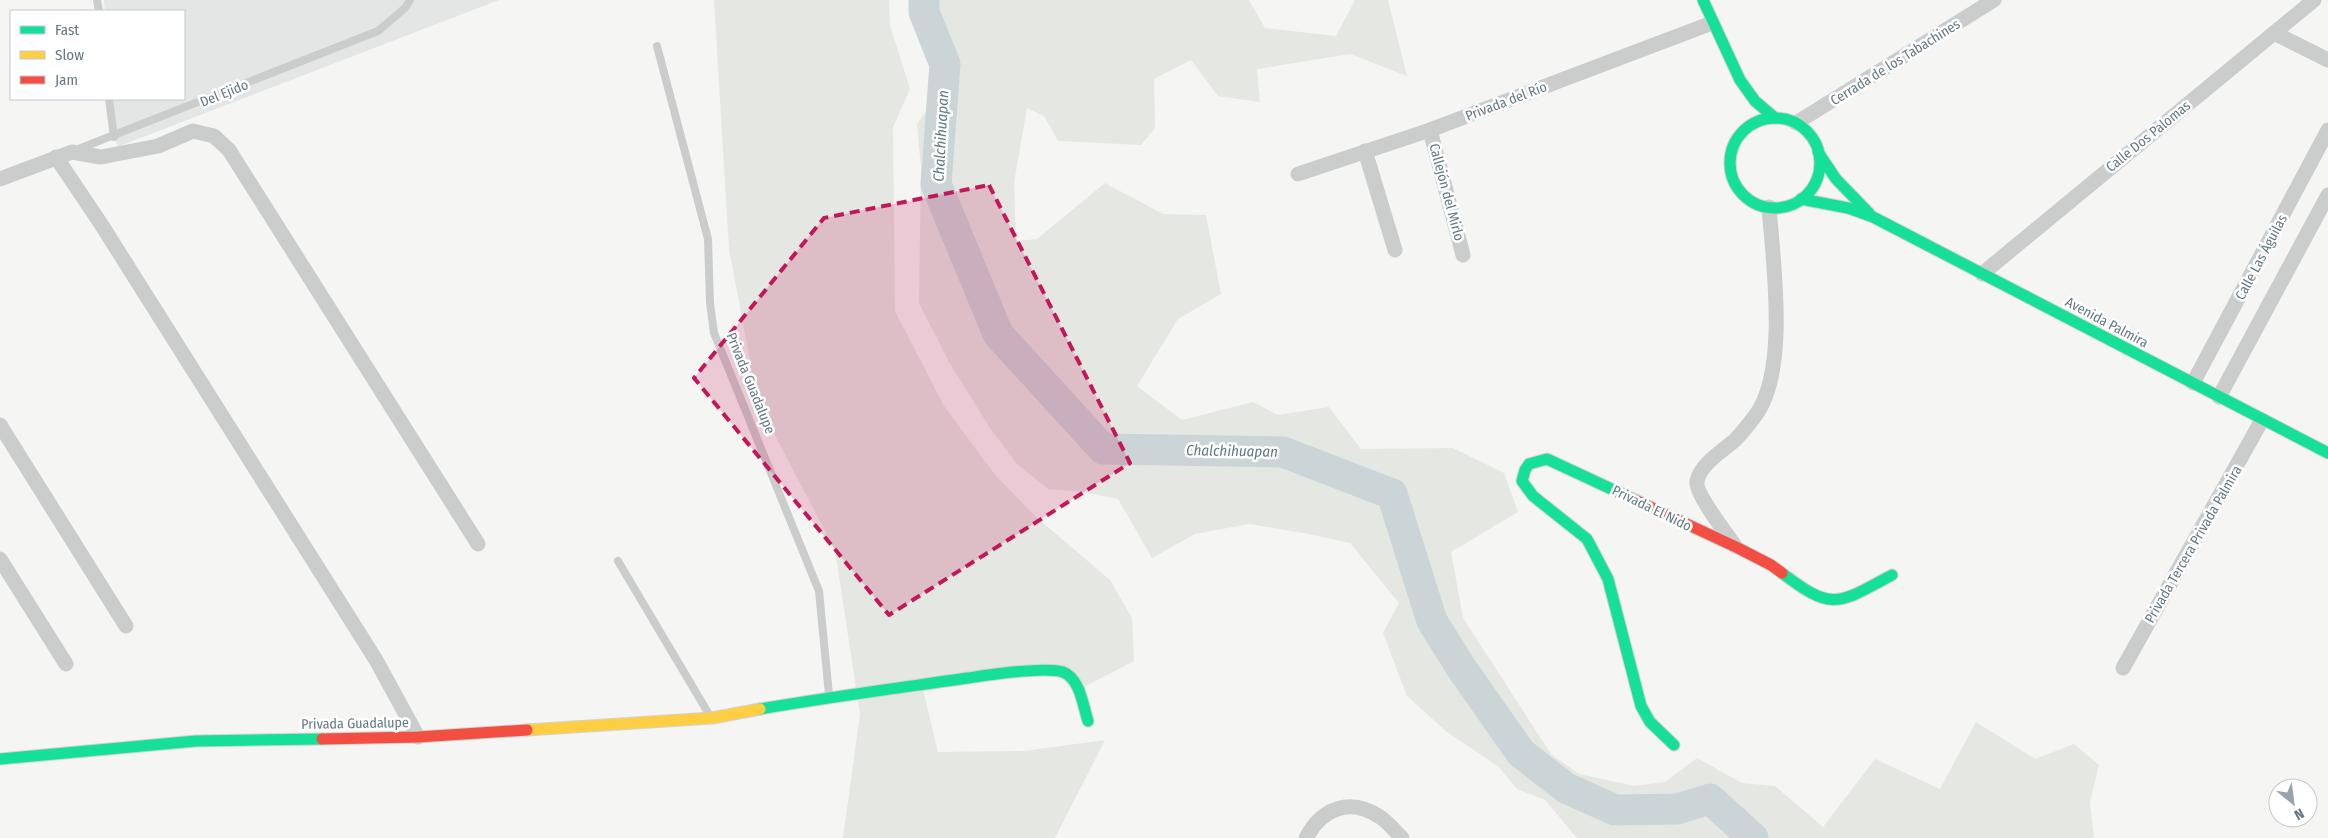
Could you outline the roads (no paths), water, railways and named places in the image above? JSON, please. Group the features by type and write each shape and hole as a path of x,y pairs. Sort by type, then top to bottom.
{"street":[{"path":"1703,0 1740,80 1755,101 1775,118"},
{"name":"Cerrada de los Tabachines","path":"1796,123 1994,0"},
{"name":"Calle Dos Palomas","path":"1982,274 2314,0"},
{"name":"Privada del Río","path":"1298,174 1430,130 1712,23"},
{"path":"2274,33 2328,60"},
{"path":"1740,80 1744,110 1740,135 1730,154 1730,164 1733,180 1741,193 1749,200 1769,207 1791,205 1810,190 1817,178 1820,165 1814,140 1806,130 1796,123 1775,118 1756,122 1740,135"},
{"name":"Callejón del Mirlo","path":"1430,130 1463,255"},
{"name":"Calle Las Águilas","path":"2193,384 2328,130"},
{"path":"72,152 101,157 158,146 193,131 214,136 229,150 478,544"},
{"path":"1365,151 1395,250"},
{"name":"Del Ejido","path":"0,179 72,152"},
{"name":"Avenida Palmira","path":"1818,152 1850,196 1873,217"},
{"path":"56,157 101,224 376,660 418,737"},
{"path":"2219,397 2328,195"},
{"name":"Avenida Palmira","path":"1801,199 1848,208 1873,217 2328,453"},
{"name":"Privada El Nido","path":"1736,547 1699,492 1697,481 1709,460 1737,438 1756,414 1767,391 1777,340 1769,207"},
{"name":"Privada Tercera Privada Palmira","path":"2123,668 2262,420"},
{"path":"0,425 126,626"},
{"name":"Privada El Nido","path":"1674,745 1650,722 1641,706 1608,579 1587,539 1532,496 1522,481 1524,469 1531,461 1547,459 1736,547"},
{"path":"1736,547 1771,565 1808,592 1825,600 1850,598 1892,575"},
{"path":"0,559 66,664"},
{"name":"Privada Guadalupe","path":"0,759 196,741 418,737 712,718 829,697 1004,673 1062,672 1075,681 1088,721"},
{"path":"1306,838 1311,828 1332,810 1353,805 1380,817 1402,838"}],"lane":[{"name":"Del Ejido","path":"72,152 378,31 405,8 410,0"},
{"name":"Privada Guadalupe","path":"657,46 708,238 710,303 714,334 819,591 829,697"},
{"path":"109,100 114,136"},
{"path":"618,561 712,718"}],"waterway":[{"name":"Chalchihuapan","path":"924,0 924,12 945,64 936,184 998,334 1103,449 1283,452 1392,494 1432,621 1462,669 1521,753 1566,788 1615,810 1677,809 1710,799 1753,838"}]}
